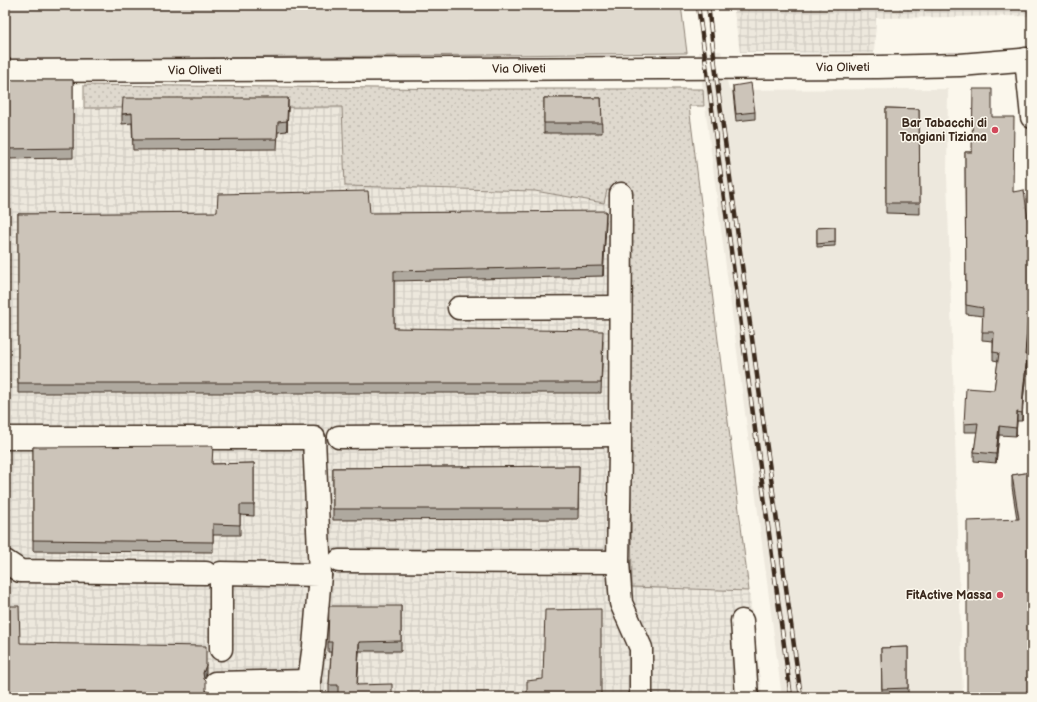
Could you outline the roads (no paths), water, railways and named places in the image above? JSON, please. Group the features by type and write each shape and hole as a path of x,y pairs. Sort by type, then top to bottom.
{"main road":[{"name":"Via Oliveti","path":"5,71 878,67 960,66 1029,59"},
{"path":"1029,59 1032,117"},
{"path":"620,194 620,435 618,562 621,603 641,648 641,697"},
{"path":"459,308 620,307"},
{"path":"5,438 620,435"},
{"path":"213,573 222,651 218,682 309,689 328,565 329,437"},
{"path":"5,561 20,571 213,573 328,565 618,562"},
{"path":"742,621 747,697"}],"railway":[{"path":"698,5 791,697"},
{"path":"708,5 718,90 801,697"}],"place":[{"name":"Bar Tabacchi di Tongiani Tiziana","path":"995,130"},
{"name":"FitActive Massa","path":"1000,595"}]}
